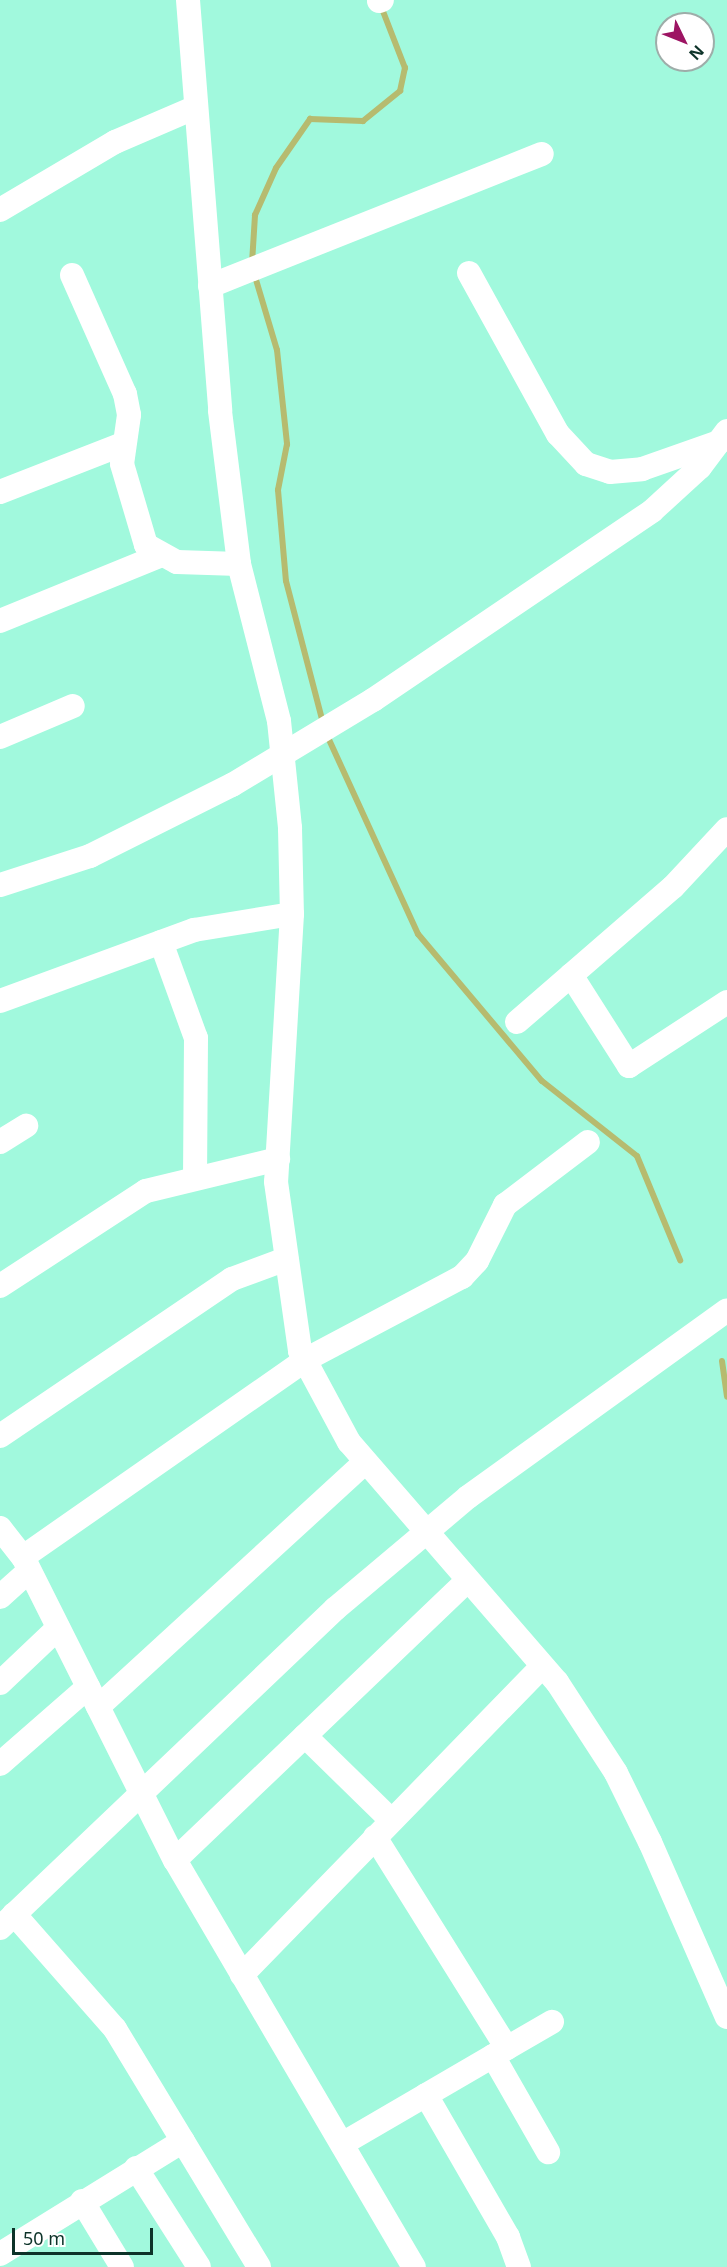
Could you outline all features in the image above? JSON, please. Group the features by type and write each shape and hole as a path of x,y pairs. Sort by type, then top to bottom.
{"street":[{"path":"188,0 194,108 210,286 239,564 279,721 292,914 278,1159 286,1259 305,1360 322,1398 365,1462 543,1666 616,1773 727,2017"},
{"path":"0,210 114,142 194,108"},
{"path":"210,286 542,154"},
{"path":"469,273 558,434 586,464 610,471 642,469 723,437"},
{"path":"72,276 125,394 129,415 123,444 125,485 139,531 146,545 177,562 239,564"},
{"path":"0,885 90,856 232,785 374,700 652,511 723,437"},
{"path":"0,492 123,444"},
{"path":"0,621 162,555"},
{"path":"0,737 73,706"},
{"path":"517,1022 673,887 725,834"},
{"path":"0,1001 194,930 292,914"},
{"path":"161,942 196,1038 195,1177"},
{"path":"571,975 629,1066 727,1002"},
{"path":"0,1142 26,1126"},
{"path":"0,1597 26,1564 305,1360 462,1277 477,1261 505,1205 588,1142"},
{"path":"0,1286 122,1203 195,1177 278,1159"},
{"path":"0,1436 232,1279 286,1259"},
{"path":"259,2267 115,2030 7,1921 335,1609 468,1497 727,1310"},
{"path":"0,1764 93,1697 365,1462"},
{"path":"0,1528 26,1564 175,1860 414,2267"},
{"path":"175,1860 468,1580"},
{"path":"0,1683 58,1628"},
{"path":"242,1975 543,1666"},
{"path":"305,1736 383,1829 500,2052 548,2152"},
{"path":"342,2144 552,2022"},
{"path":"426,2095 508,2237 519,2267"},
{"path":"4,2255 82,2201 183,2141"},
{"path":"136,2168 199,2267"},
{"path":"82,2201 122,2267"}],"waterway":[{"path":"252,263 255,215 276,168 310,119 363,121 400,91 405,68 381,6"},
{"path":"254,273 277,350 287,444 278,490 286,581 323,723"},
{"path":"326,733 418,934 542,1081 637,1156 680,1260"},
{"path":"722,1361 727,1397"}]}
